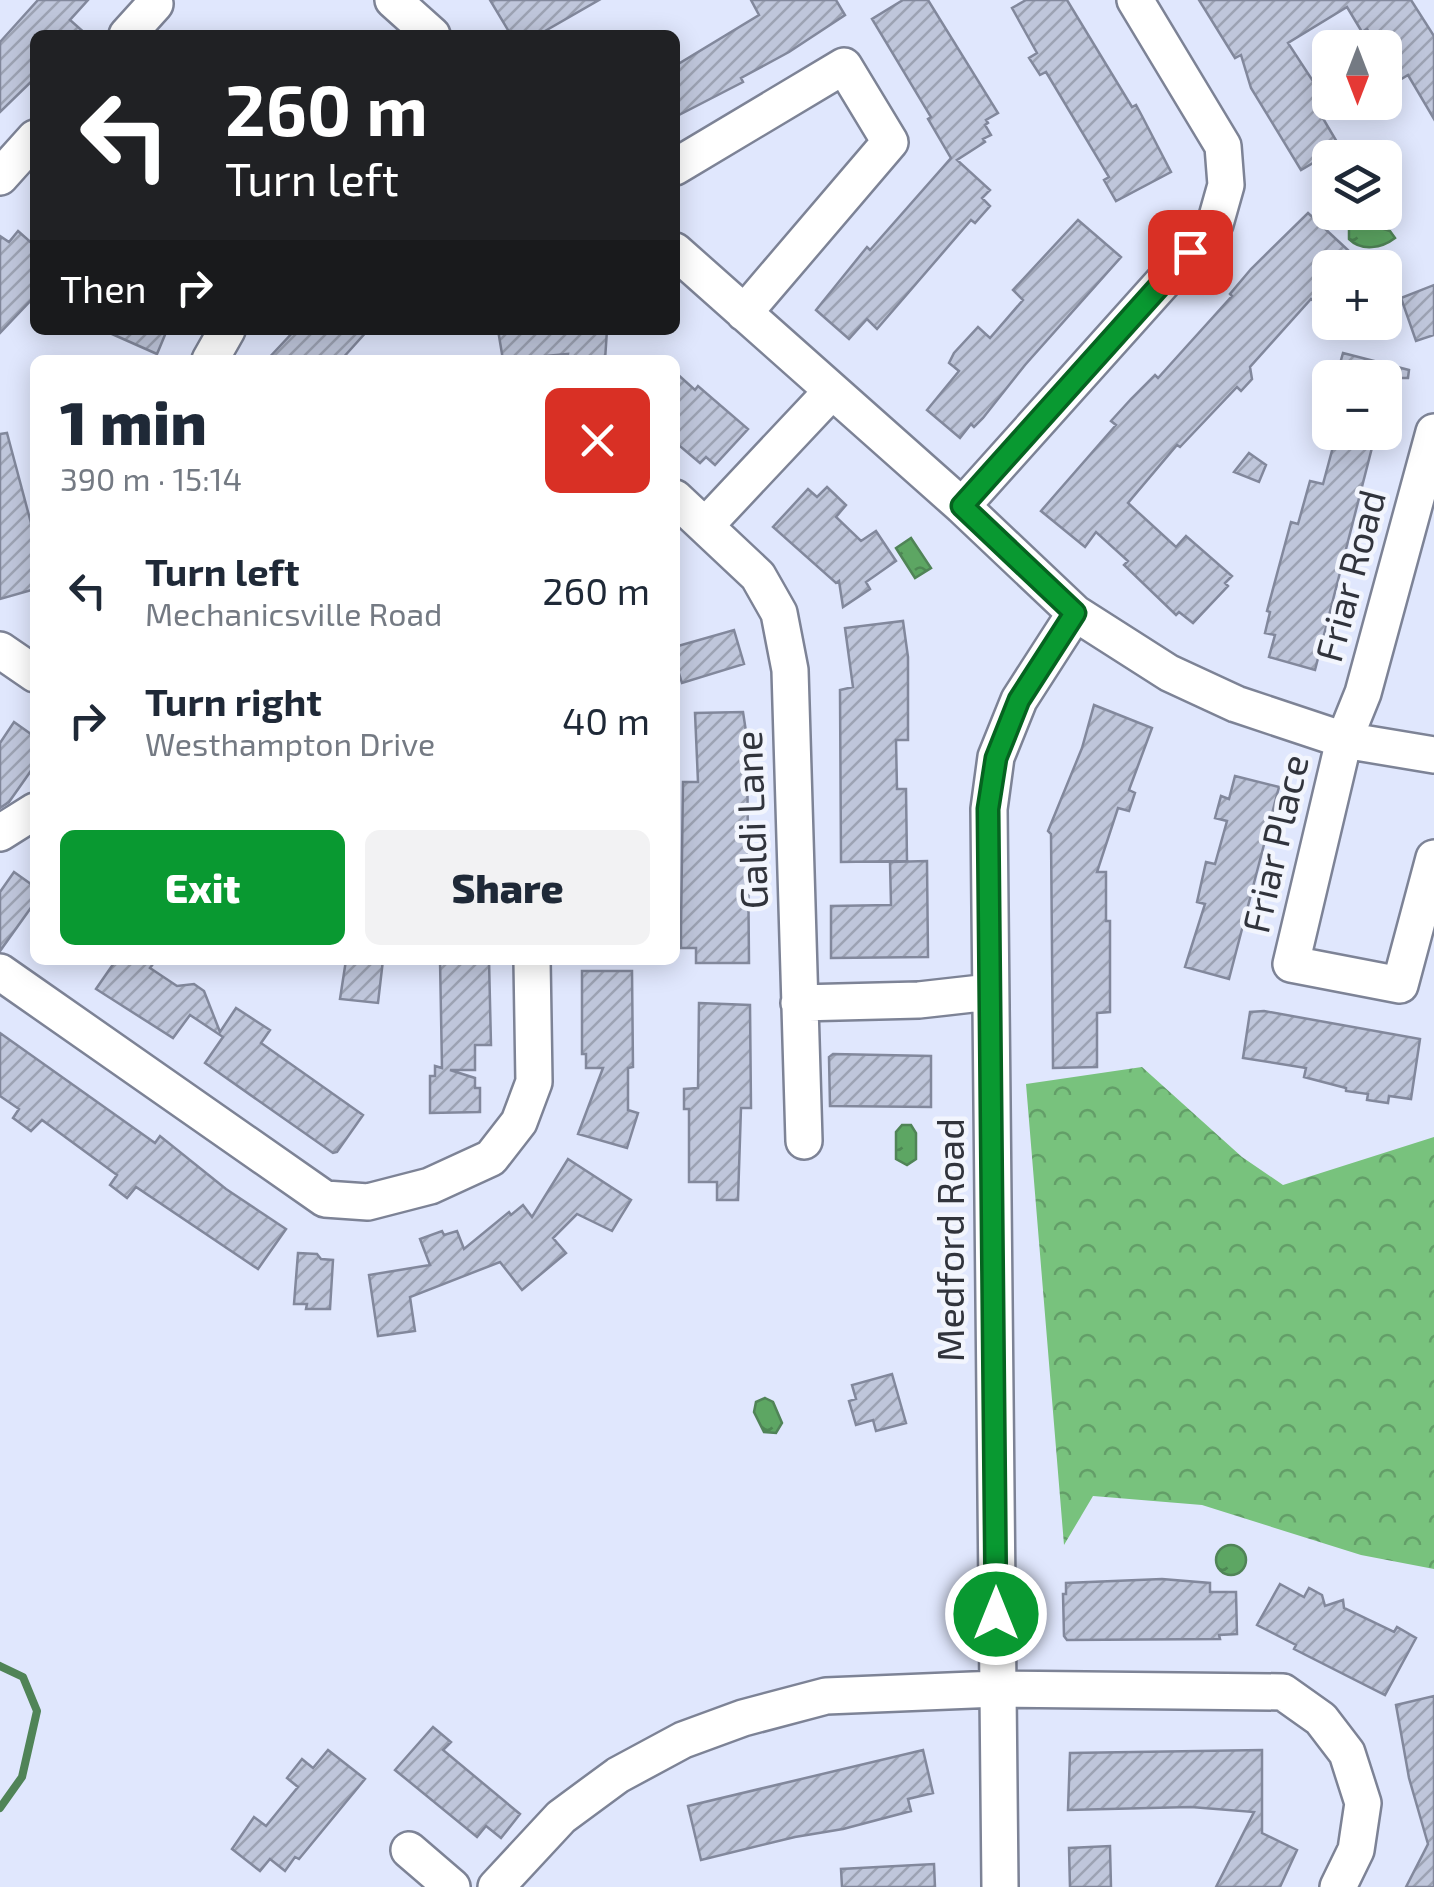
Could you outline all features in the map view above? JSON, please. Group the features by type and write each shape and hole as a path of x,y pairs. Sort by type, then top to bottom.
{"street":[{"path":"393,0 426,30"},
{"path":"962,506 1215,224 1226,185 1223,146 1136,0"},
{"path":"132,30 155,4"},
{"path":"680,163 844,66 890,142 744,313"},
{"path":"0,176 30,143"},
{"path":"680,255 962,506 1075,613 1169,673 1236,704 1344,740 1434,755"},
{"path":"706,525 831,392"},
{"name":"Friar Road","path":"1344,740 1363,693 1434,432"},
{"name":"Galdi Lane","path":"680,502 758,576 779,613 790,670 804,1140"},
{"name":"Medford Road","path":"1000,1887 988,809 996,758 1019,700 1075,613"},
{"path":"0,650 30,671"},
{"name":"Friar Place","path":"1344,740 1291,964 1400,985 1434,858"},
{"path":"0,833 30,814"},
{"path":"0,972 325,1199 368,1202 430,1186 491,1158 519,1122 534,1082 532,965"},
{"path":"800,1003 919,1000 990,992"},
{"path":"496,1887 561,1817 618,1775 683,1740 743,1718 826,1696 997,1689 1283,1692 1321,1719 1347,1753 1363,1802 1356,1850 1338,1887"},
{"path":"409,1850 452,1887"}],"green space":[{"path":"1142,1067 1242,1157 1283,1185 1434,1137 1434,1569 1361,1555 1202,1505 1093,1496 1064,1545 1026,1084"}],"water":[{"path":"1349,230 1387,230 1395,238 1372,247 1349,239"},
{"path":"911,538 931,568 915,578 896,548"},
{"path":"902,1125 911,1125 916,1133 916,1159 907,1165 896,1159 896,1132"},
{"path":"765,1398 773,1402 782,1423 776,1433 764,1432 754,1412 756,1402"},
{"path":"1231,1545 1245,1554 1246,1560 1237,1574 1231,1575 1217,1566 1216,1560 1225,1546"}],"building":[{"path":"38,0 88,0 70,20 81,30 30,30 30,83 0,112 0,42"},
{"path":"490,0 599,0 547,30 508,30"},
{"path":"751,0 836,0 845,15 741,78 743,82 680,114 680,63 759,15"},
{"path":"903,0 928,0 998,113 986,120 991,135 983,139 985,142 957,160 990,190 982,198 990,206 975,223 971,220 877,329 867,319 849,339 816,310 867,247 870,250 951,158 872,19"},
{"path":"1026,0 1067,0 1132,107 1136,105 1171,172 1116,201 1104,180 1109,177 1046,72 1040,75 1029,58 1037,53 1012,8"},
{"path":"1199,0 1411,0 1434,36 1434,119 1408,75 1402,79 1402,30 1361,30 1347,7 1288,43 1312,80 1312,120 1324,120 1336,140 1312,140 1312,164 1301,170 1251,88 1241,55 1235,58"},
{"path":"1308,213 1312,217 1312,230 1326,230 1348,250 1312,250 1312,300 1250,367 1252,379 1241,391 1237,387 1180,447 1177,445 1128,503 1176,547 1186,536 1232,576 1225,583 1228,586 1193,623 1179,612 1176,615 1096,532 1085,547 1041,511 1116,425 1111,421 1155,375 1158,378 1232,296 1251,269"},
{"path":"1078,220 1121,257 983,418 974,427 971,424 960,438 927,410 959,371 949,363 954,353 978,327 990,338 1023,300 1013,290"},
{"path":"18,231 30,242 30,301 0,333 0,236 9,242"},
{"path":"1434,285 1434,335 1416,341 1402,298"},
{"path":"114,335 165,335 157,354"},
{"path":"290,335 364,335 346,355 272,355"},
{"path":"499,335 607,335 605,355 502,355"},
{"path":"1343,353 1370,360 1341,360"},
{"path":"680,376 695,390 698,386 748,429 715,465 706,457 700,463 680,446"},
{"path":"7,433 30,519 30,590 0,599 0,434"},
{"path":"1332,450 1371,450 1315,670 1269,657 1275,635 1265,633 1270,612 1267,611 1291,522 1298,524 1310,481 1323,484"},
{"path":"1249,453 1266,465 1259,482 1234,472"},
{"path":"827,487 846,505 836,517 861,541 876,531 896,561 866,582 870,589 843,607 839,581 836,583 773,527 808,489 817,497"},
{"path":"903,621 908,657 908,740 896,740 897,789 906,789 907,861 841,862 840,690 853,687 845,628"},
{"path":"734,630 744,664 682,683 680,645"},
{"path":"1094,705 1152,728 1129,790 1135,793 1129,811 1118,808 1097,872 1106,872 1110,1012 1097,1013 1097,1067 1053,1068 1048,831 1082,748"},
{"path":"743,712 747,738 749,963 696,963 696,948 681,948 683,782 698,782 695,713"},
{"path":"14,722 30,733 30,772 9,802 0,808 0,743"},
{"path":"1235,776 1279,787 1229,979 1185,967 1205,904 1197,902 1206,862 1215,864 1227,821 1215,818 1221,796 1229,799"},
{"path":"927,861 928,957 831,958 831,906 891,905 890,862"},
{"path":"14,872 30,883 30,909 0,951 0,892"},
{"path":"113,965 152,965 150,968 177,986 194,984 204,991 220,1032 236,1008 270,1030 261,1043 363,1115 333,1153 205,1063 223,1037 190,1015 173,1038 96,989"},
{"path":"345,965 382,965 378,1003 340,999"},
{"path":"440,965 489,965 491,1045 475,1045 475,1070 450,1070 475,1078 475,1088 480,1088 480,1112 430,1113 430,1076 435,1076 435,1066 442,1068"},
{"path":"582,971 632,971 633,1067 628,1068 628,1110 638,1113 627,1148 578,1134 603,1068 586,1068 586,1054 582,1054"},
{"path":"699,1003 750,1005 751,1108 741,1108 738,1200 717,1200 717,1182 689,1182 689,1109 684,1109 684,1089 698,1088"},
{"path":"1264,1011 1420,1039 1411,1099 1389,1096 1388,1103 1367,1100 1368,1094 1304,1077 1306,1068 1243,1058 1250,1012"},
{"path":"0,1033 155,1143 160,1136 226,1189 286,1229 258,1269 136,1187 127,1198 110,1185 117,1175 42,1120 31,1131 13,1118 19,1109 0,1096"},
{"path":"931,1056 931,1107 830,1106 829,1057"},
{"path":"568,1159 631,1200 612,1231 577,1214 553,1238 566,1253 522,1290 500,1262 410,1297 415,1331 378,1336 369,1275 430,1265 420,1239 442,1231 444,1235 457,1231 464,1249 523,1205 532,1217"},
{"path":"298,1253 333,1260 330,1309 306,1309 307,1304 294,1304"},
{"path":"892,1374 906,1423 876,1431 873,1420 856,1425 849,1401 856,1399 852,1385"},
{"path":"1162,1579 1210,1583 1210,1592 1236,1592 1237,1634 1219,1635 1220,1639 1067,1640 1064,1636 1066,1583"},
{"path":"1280,1584 1304,1597 1309,1588 1322,1595 1325,1606 1343,1600 1344,1608 1416,1638 1385,1695 1294,1649 1296,1645 1257,1625"},
{"path":"1434,1696 1434,1887 1406,1887 1428,1844 1409,1778 1396,1705"},
{"path":"433,1727 451,1742 443,1750 520,1814 501,1838 486,1826 477,1837 395,1770"},
{"path":"328,1750 365,1779 299,1859 295,1857 285,1871 270,1859 260,1871 232,1849 254,1817 266,1826 298,1787 287,1778 302,1759 313,1768"},
{"path":"923,1750 933,1793 908,1799 911,1811 701,1860 688,1806"},
{"path":"1262,1750 1262,1833 1297,1850 1280,1887 1216,1887 1254,1812 1191,1807 1068,1810 1070,1753"},
{"path":"1110,1846 1111,1887 1070,1887 1069,1848"},
{"path":"934,1864 935,1887 842,1887 841,1869"}],"waterway":[{"path":"0,1666 23,1677 37,1711 22,1777 0,1808"}],"route":[{"path":"996,1614 988,809 996,758 1019,700 1075,613 962,506 1190,252"}]}
